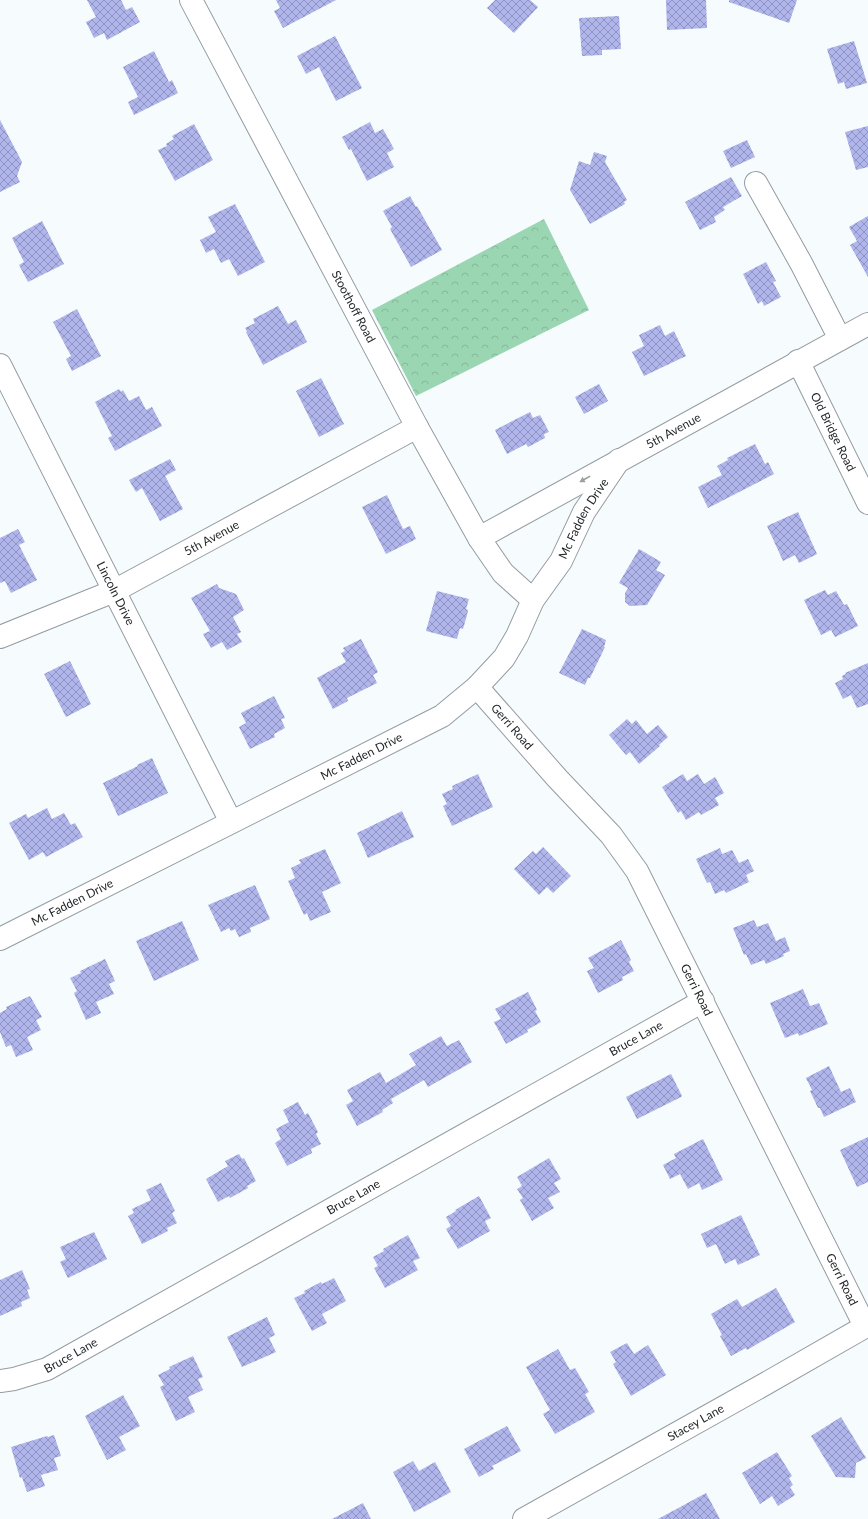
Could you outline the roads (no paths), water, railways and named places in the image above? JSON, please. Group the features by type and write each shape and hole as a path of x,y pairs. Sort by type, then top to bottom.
{"street":[{"name":"Stoothoff Road","path":"191,0 417,427 479,538 503,573 534,600"},
{"path":"756,183 801,263 840,339"},
{"name":"5th Avenue","path":"479,538 868,324"},
{"name":"Old Bridge Road","path":"798,362 868,503"},
{"name":"Lincoln Drive","path":"0,365 232,822"},
{"name":"5th Avenue","path":"0,637 114,591 417,427"},
{"name":"Mc Fadden Drive","path":"0,938 442,716 477,687 504,658 517,636 534,600 561,561 584,512 619,460"},
{"name":"Gerri Road","path":"477,687 557,778 610,835 638,871 867,1325"},
{"name":"Bruce Lane","path":"0,1381 14,1379 47,1369 703,1001"},
{"name":"Stacey Lane","path":"524,1519 766,1384 867,1325"}]}
